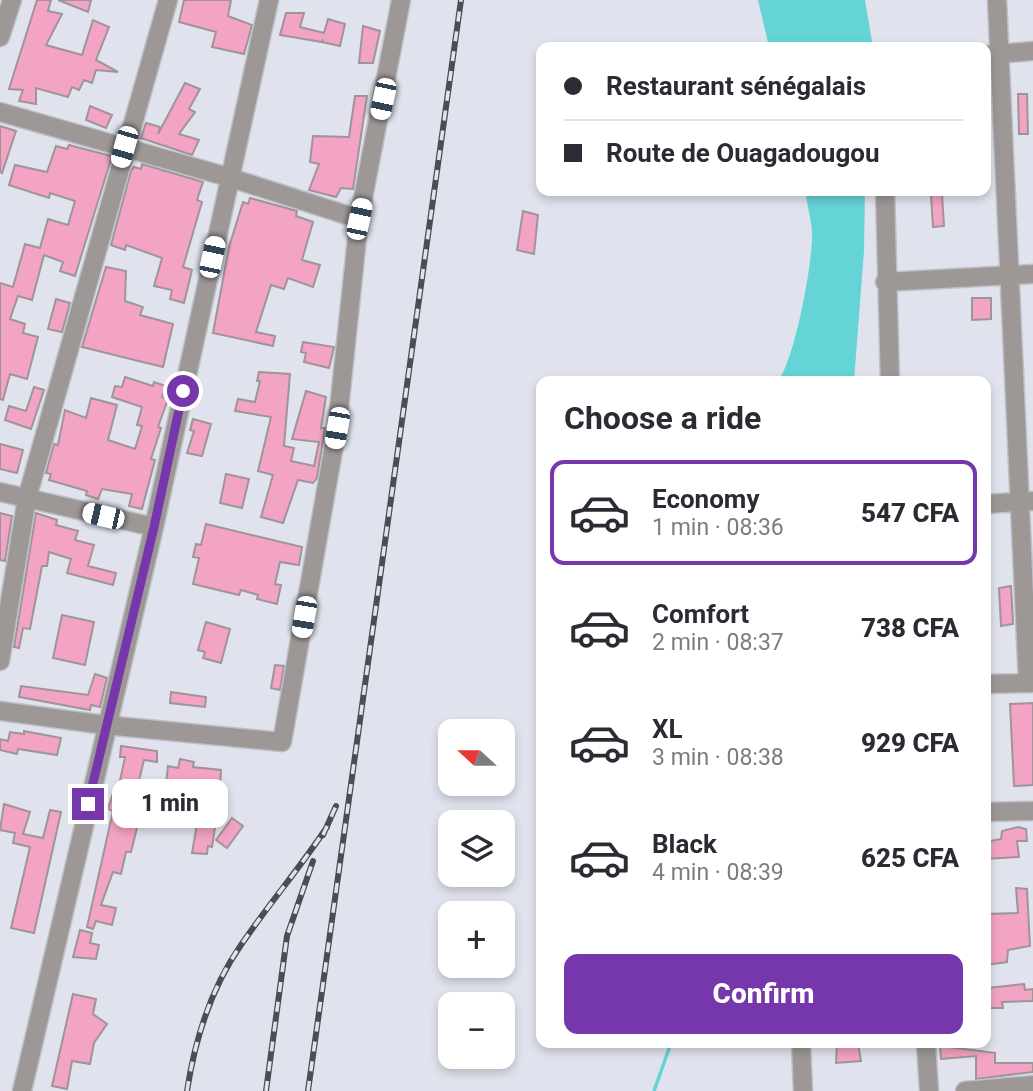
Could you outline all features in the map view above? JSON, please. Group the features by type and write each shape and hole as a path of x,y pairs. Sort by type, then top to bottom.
{"street":[{"path":"0,37 12,0"},
{"path":"0,661 27,498 124,147 168,0"},
{"path":"22,1091 154,527 269,0"},
{"path":"0,710 106,725 282,742 337,428 359,219 401,0"},
{"path":"991,684 1030,683 1026,502 992,54 997,0"},
{"path":"992,54 1033,51"},
{"path":"0,111 229,177 359,219"},
{"path":"885,196 885,282 890,376"},
{"path":"885,282 1033,274"},
{"path":"0,492 154,527"},
{"path":"991,504 1026,502"},
{"path":"991,812 1033,811"},
{"path":"801,1048 803,1091"},
{"path":"926,1048 929,1091"},
{"path":"965,1091 1033,1085"}],"water":[{"path":"758,0 865,0 872,42 768,42"},
{"path":"806,196 865,196 864,251 854,376 781,376 801,313 811,253 811,221"}],"building":[{"path":"37,0 51,0 48,11 62,14 46,45 82,55 93,20 109,27 96,60 118,72 96,70 92,83 84,80 79,90 72,87 68,97 36,88 36,104 19,101 23,90 9,89"},
{"path":"58,0 91,0 88,12"},
{"path":"184,0 231,0 228,16 252,25 244,54 212,47 216,32 179,22"},
{"path":"286,13 304,13 300,27 324,33 328,19 345,24 340,46 280,35"},
{"path":"363,26 380,31 373,63 359,63"},
{"path":"185,83 200,89 189,109 195,112 179,134 199,140 192,155 141,138 146,123 160,127 158,134"},
{"path":"1018,94 1027,94 1028,134 1019,134"},
{"path":"355,96 367,96 353,189 341,188 336,197 309,190 319,164 310,162 313,136 349,137"},
{"path":"90,106 112,115 106,128 86,120"},
{"path":"0,126 16,131 2,173 0,172"},
{"path":"69,145 111,156 111,159 75,276 60,271 63,262 44,255 32,300 18,296 10,319 25,324 23,333 38,337 27,379 10,374 3,400 0,399 0,283 13,287 25,244 40,248 48,219 68,225 75,201 50,193 49,198 9,185 15,165 47,172 56,146 67,149"},
{"path":"142,164 203,182 197,200 202,202 183,267 192,270 184,303 170,299 172,290 154,286 162,258 126,245 125,250 111,245 131,171 134,167 141,169"},
{"path":"931,196 942,196 944,226 933,227"},
{"path":"250,198 297,211 296,216 313,222 302,260 320,265 313,287 288,278 284,289 271,285 256,332 275,336 273,346 213,333 229,247 243,202 248,204"},
{"path":"523,211 538,215 534,254 517,250"},
{"path":"106,267 126,271 125,301 143,307 140,315 173,324 163,367 82,347"},
{"path":"972,298 991,298 991,319 972,320"},
{"path":"56,299 70,303 62,332 48,329"},
{"path":"303,342 334,347 329,368 304,362 306,353 301,352"},
{"path":"259,372 290,374 284,446 294,448 291,461 314,466 319,442 292,439 306,391 326,397 321,428 325,428 317,478 313,483 298,480 283,523 261,517 273,475 258,471 271,417 235,411 238,399 255,402 260,381 257,381"},
{"path":"125,377 153,386 154,382 166,386 162,397 168,399 158,427 161,428 151,459 155,460 142,509 129,506 132,494 102,489 98,499 86,495 87,491 49,480 51,474 46,473 54,444 58,445 65,410 86,418 91,398 117,405 108,440 135,449 142,426 137,425 142,407 112,397 115,386 122,387"},
{"path":"34,387 44,390 31,429 5,420 9,406 26,411"},
{"path":"193,419 211,424 202,456 187,453 194,431 190,430"},
{"path":"0,444 23,450 17,473 0,469"},
{"path":"226,474 249,479 242,508 220,503"},
{"path":"0,513 12,516 5,561 0,560"},
{"path":"36,513 57,520 56,525 78,531 75,540 94,545 88,566 116,573 113,585 67,573 71,559 49,552 47,566 42,566 30,629 23,628 19,648 14,647"},
{"path":"206,524 302,547 299,565 280,562 275,584 281,585 277,604 257,599 258,595 241,590 239,595 193,584 199,558 193,557 196,544 201,545"},
{"path":"1011,586 1013,624 1001,626 999,588"},
{"path":"62,615 94,622 85,665 53,658"},
{"path":"206,622 230,629 221,663 203,658 205,652 198,650"},
{"path":"275,665 284,666 280,690 271,688"},
{"path":"95,674 107,678 100,707 91,705 90,710 19,697 21,686 88,695"},
{"path":"171,692 206,697 205,707 170,703"},
{"path":"1033,703 1033,785 1014,786 1010,704"},
{"path":"24,731 61,738 57,755 18,749 17,754 0,750 0,739 8,741 10,732 24,734"},
{"path":"121,746 157,751 157,762 144,760 135,797 164,801 168,766 178,768 180,759 194,762 193,767 221,770 220,789 212,787 207,804 166,802 163,819 140,816 131,852 126,852 121,874 113,872 101,905 116,908 112,925 96,921 93,929 87,927 113,811 108,809 113,793 117,795 125,757 120,757"},
{"path":"4,804 30,812 23,834 43,838 50,810 61,812 34,933 11,928 30,847 13,843 15,833 0,830"},
{"path":"199,812 217,815 212,847 208,846 207,854 192,853"},
{"path":"232,818 243,826 227,848 216,840"},
{"path":"1018,827 1026,829 1027,841 1017,841 1019,857 991,859 991,841 1001,839 1002,831"},
{"path":"1016,888 1027,889 1030,946 1008,950 1007,962 991,964 991,914 1018,913"},
{"path":"80,930 92,933 90,943 99,945 96,959 73,957"},
{"path":"1024,984 1025,990 1033,989 1033,1001 1002,1002 1003,1008 991,1008 991,988"},
{"path":"73,994 96,999 93,1014 107,1024 94,1043 90,1064 72,1061 67,1089 52,1086"},
{"path":"837,1048 859,1048 861,1061 836,1063"},
{"path":"940,1048 995,1053 995,1063 1033,1063 1033,1072 976,1079 976,1056 941,1059"}],"waterway":[{"path":"654,1091 669,1048"}],"railway":[{"path":"308,1091 461,0"},
{"path":"323,835 336,806"},
{"path":"187,1091 200,1033 213,996 230,961 327,827"},
{"path":"266,1091 287,936 313,861"}],"route":[{"path":"88,804 154,527 183,391"}]}
